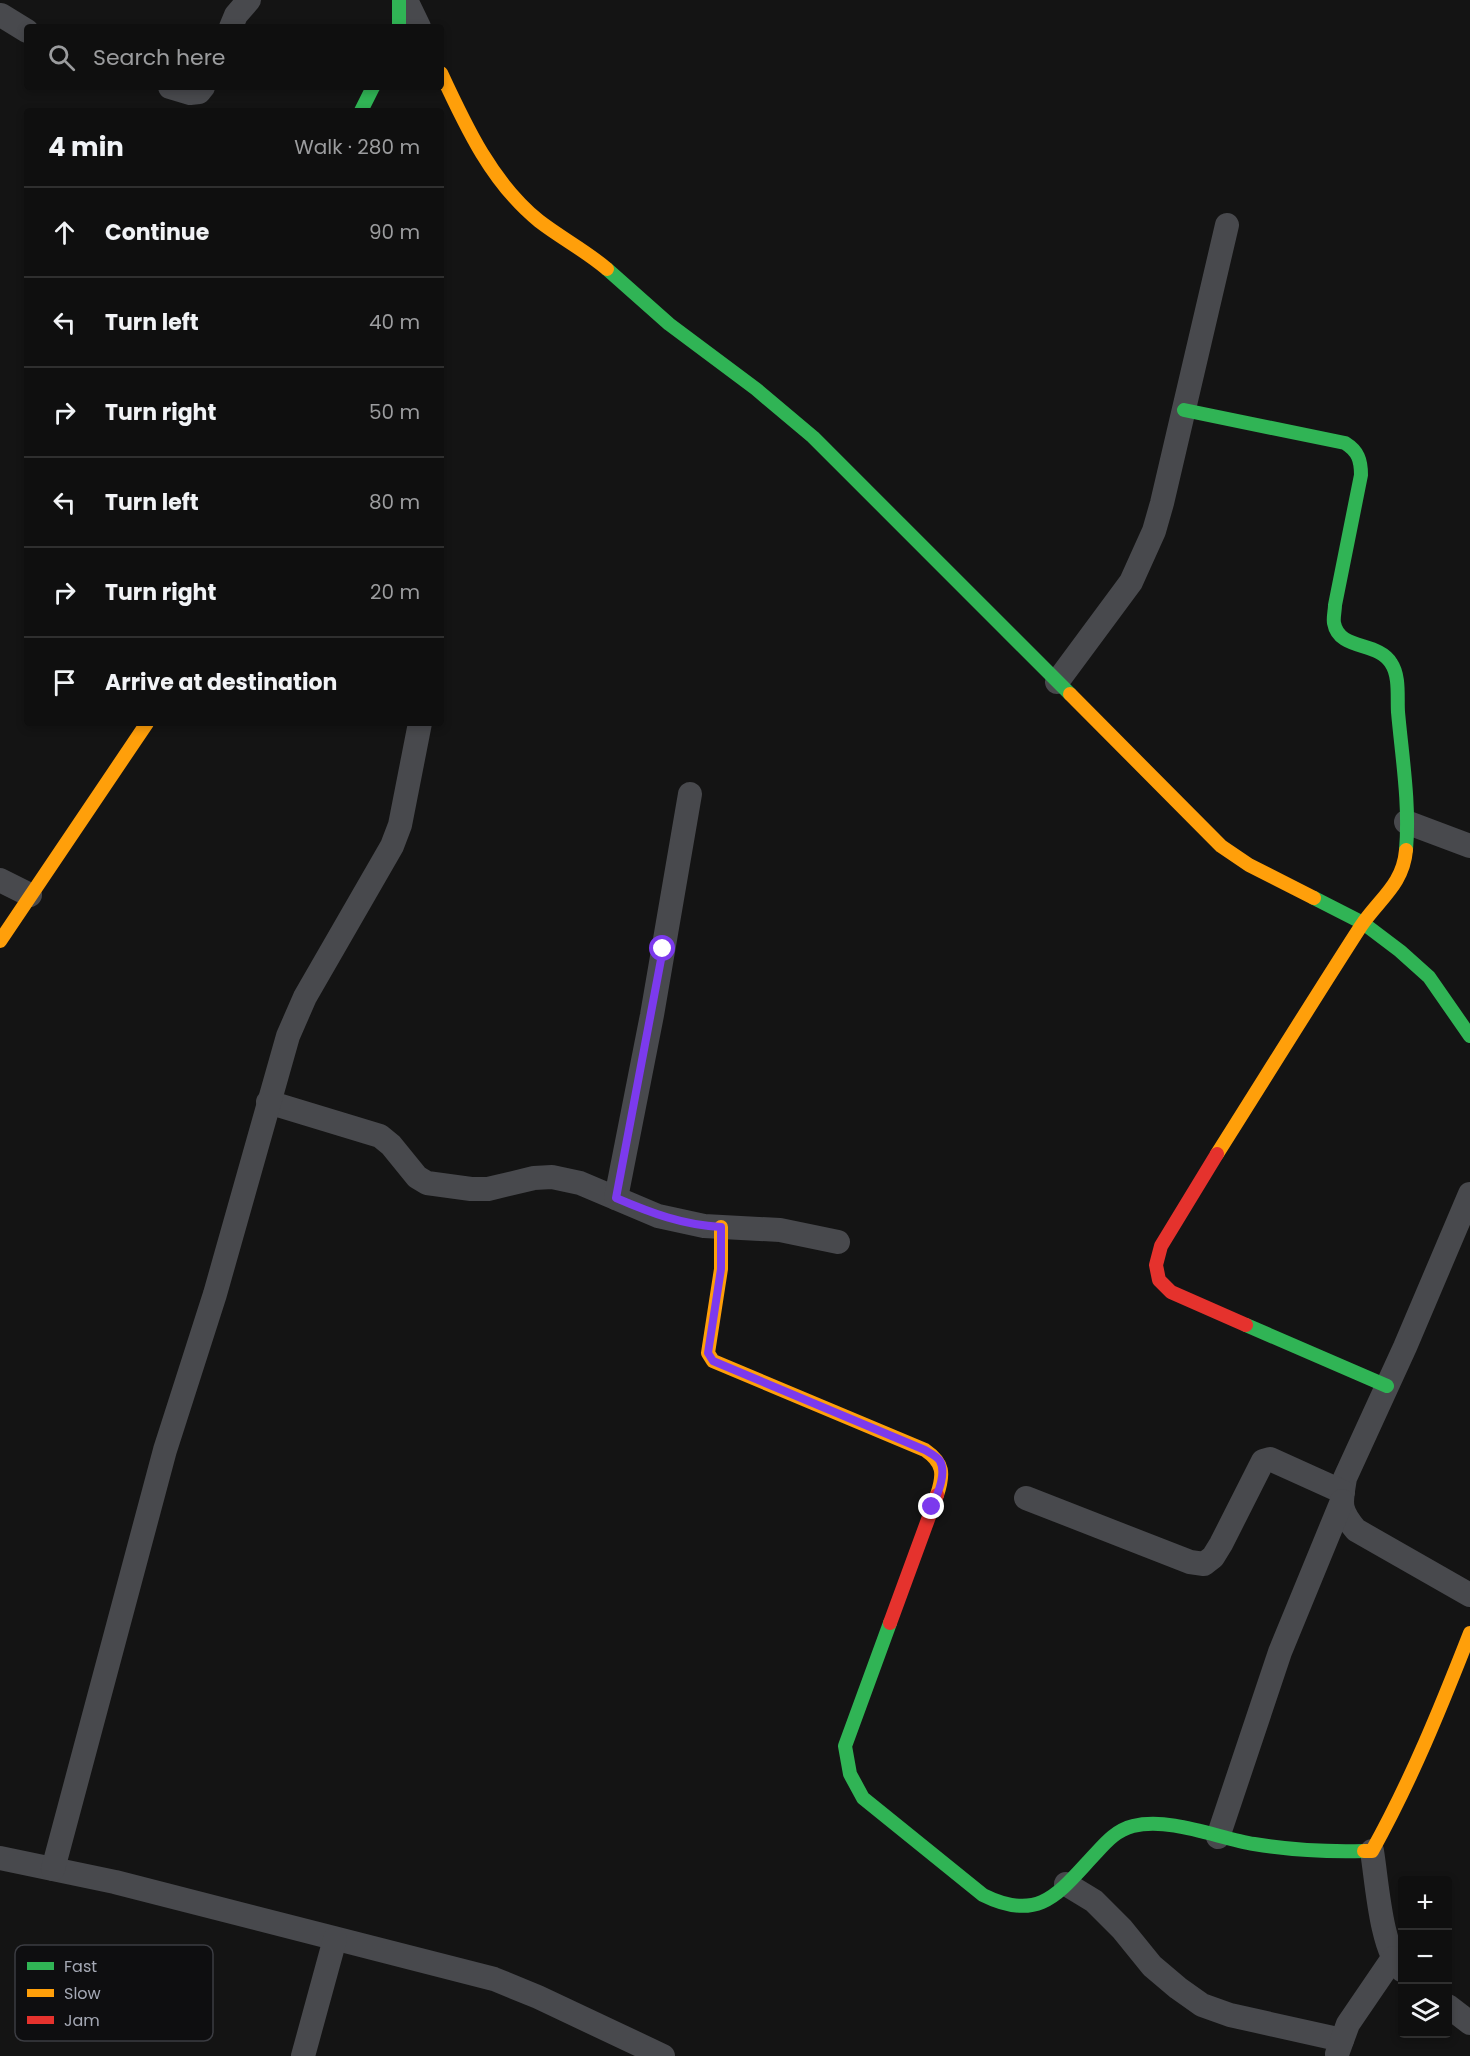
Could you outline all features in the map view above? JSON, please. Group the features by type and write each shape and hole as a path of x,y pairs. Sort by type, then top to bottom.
{"street":[{"path":"232,24 249,0"},
{"path":"399,0 399,24"},
{"path":"406,0 418,24"},
{"path":"0,15 24,29"},
{"path":"444,80 496,177 513,198 540,222 599,262 669,324 756,389 813,437 1221,846 1249,866 1363,922 1429,977 1470,1036"},
{"path":"180,90 190,93 200,90"},
{"path":"362,108 372,90"},
{"path":"1057,682 1131,582 1154,531 1227,225"},
{"path":"1184,410 1346,443 1355,449 1361,459 1361,475 1335,605 1334,624 1339,636 1347,641 1375,648 1391,662 1397,695 1406,822 1405,862 1397,882 1363,922 1161,1246 1156,1265 1159,1280 1170,1292 1387,1386"},
{"path":"0,941 145,726"},
{"path":"53,1869 165,1450 215,1294 288,1036 305,997 392,846 400,825 419,726"},
{"path":"616,1198 652,1015 690,794"},
{"path":"1406,822 1470,846"},
{"path":"0,880 30,895"},
{"path":"268,1102 380,1136 391,1145 417,1178 427,1183 488,1189 534,1178 552,1177 580,1183 658,1216 704,1226 780,1230 838,1242"},
{"path":"1218,1837 1280,1652 1342,1497 1345,1478 1470,1194"},
{"path":"721,1227 721,1269 708,1353 713,1361 925,1450 941,1462 940,1486 844,1746 846,1765 851,1780 863,1798 983,1896 1002,1906 1020,1907 1050,1900 1109,1840 1122,1830 1139,1824 1157,1824 1253,1844 1293,1849 1329,1852 1372,1851"},
{"path":"1026,1498 1190,1562 1204,1564 1213,1557 1221,1544 1263,1461 1270,1459 1342,1497"},
{"path":"1342,1497 1344,1516 1356,1530 1470,1595"},
{"path":"1066,1884 1094,1901 1122,1929 1152,1966 1178,1989 1202,2005 1339,2048 1348,2024 1398,1964 1386,1938 1372,1851 1389,1822 1435,1724 1470,1633"},
{"path":"0,1858 115,1882 494,1979 538,1997 663,2056"},
{"path":"303,2056 335,1939"},
{"path":"1452,2009 1470,2023"}],"traffic: fast":[{"path":"399,0 399,24"},
{"path":"362,108 372,90"},
{"path":"607,269 669,324 756,389 813,437 1070,694"},
{"path":"1184,410 1345,443 1358,456 1361,475 1335,605 1334,623 1337,632 1343,638 1385,656 1396,674 1406,798 1406,850"},
{"path":"1314,898 1363,923 1400,951 1429,977 1470,1036"},
{"path":"1246,1325 1387,1386"},
{"path":"890,1623 845,1746 850,1774 863,1798 983,1895 1003,1903 1020,1906 1048,1899 1072,1879 1113,1836 1127,1828 1147,1824 1178,1826 1268,1846 1309,1850 1364,1851"}],"traffic: slow":[{"path":"444,79 471,134 507,189 539,221 607,269"},
{"path":"1070,694 1221,846 1249,865 1314,898"},
{"path":"0,941 145,726"},
{"path":"1217,1154 1361,926 1395,882 1404,862 1406,850"},
{"path":"721,1227 721,1269 708,1353 713,1361 925,1450 936,1460 941,1470 937,1495"},
{"path":"1364,1851 1372,1851 1400,1798 1437,1716 1470,1633"}],"traffic: jam":[{"path":"1217,1154 1161,1246 1156,1265 1159,1280 1171,1292 1246,1325"},
{"path":"890,1623 937,1495"}],"route":[{"path":"663,949 616,1198 658,1216 704,1226 721,1227 721,1269 708,1353 713,1361 925,1450 936,1457 941,1462 942,1470 940,1486 932,1507"}]}
